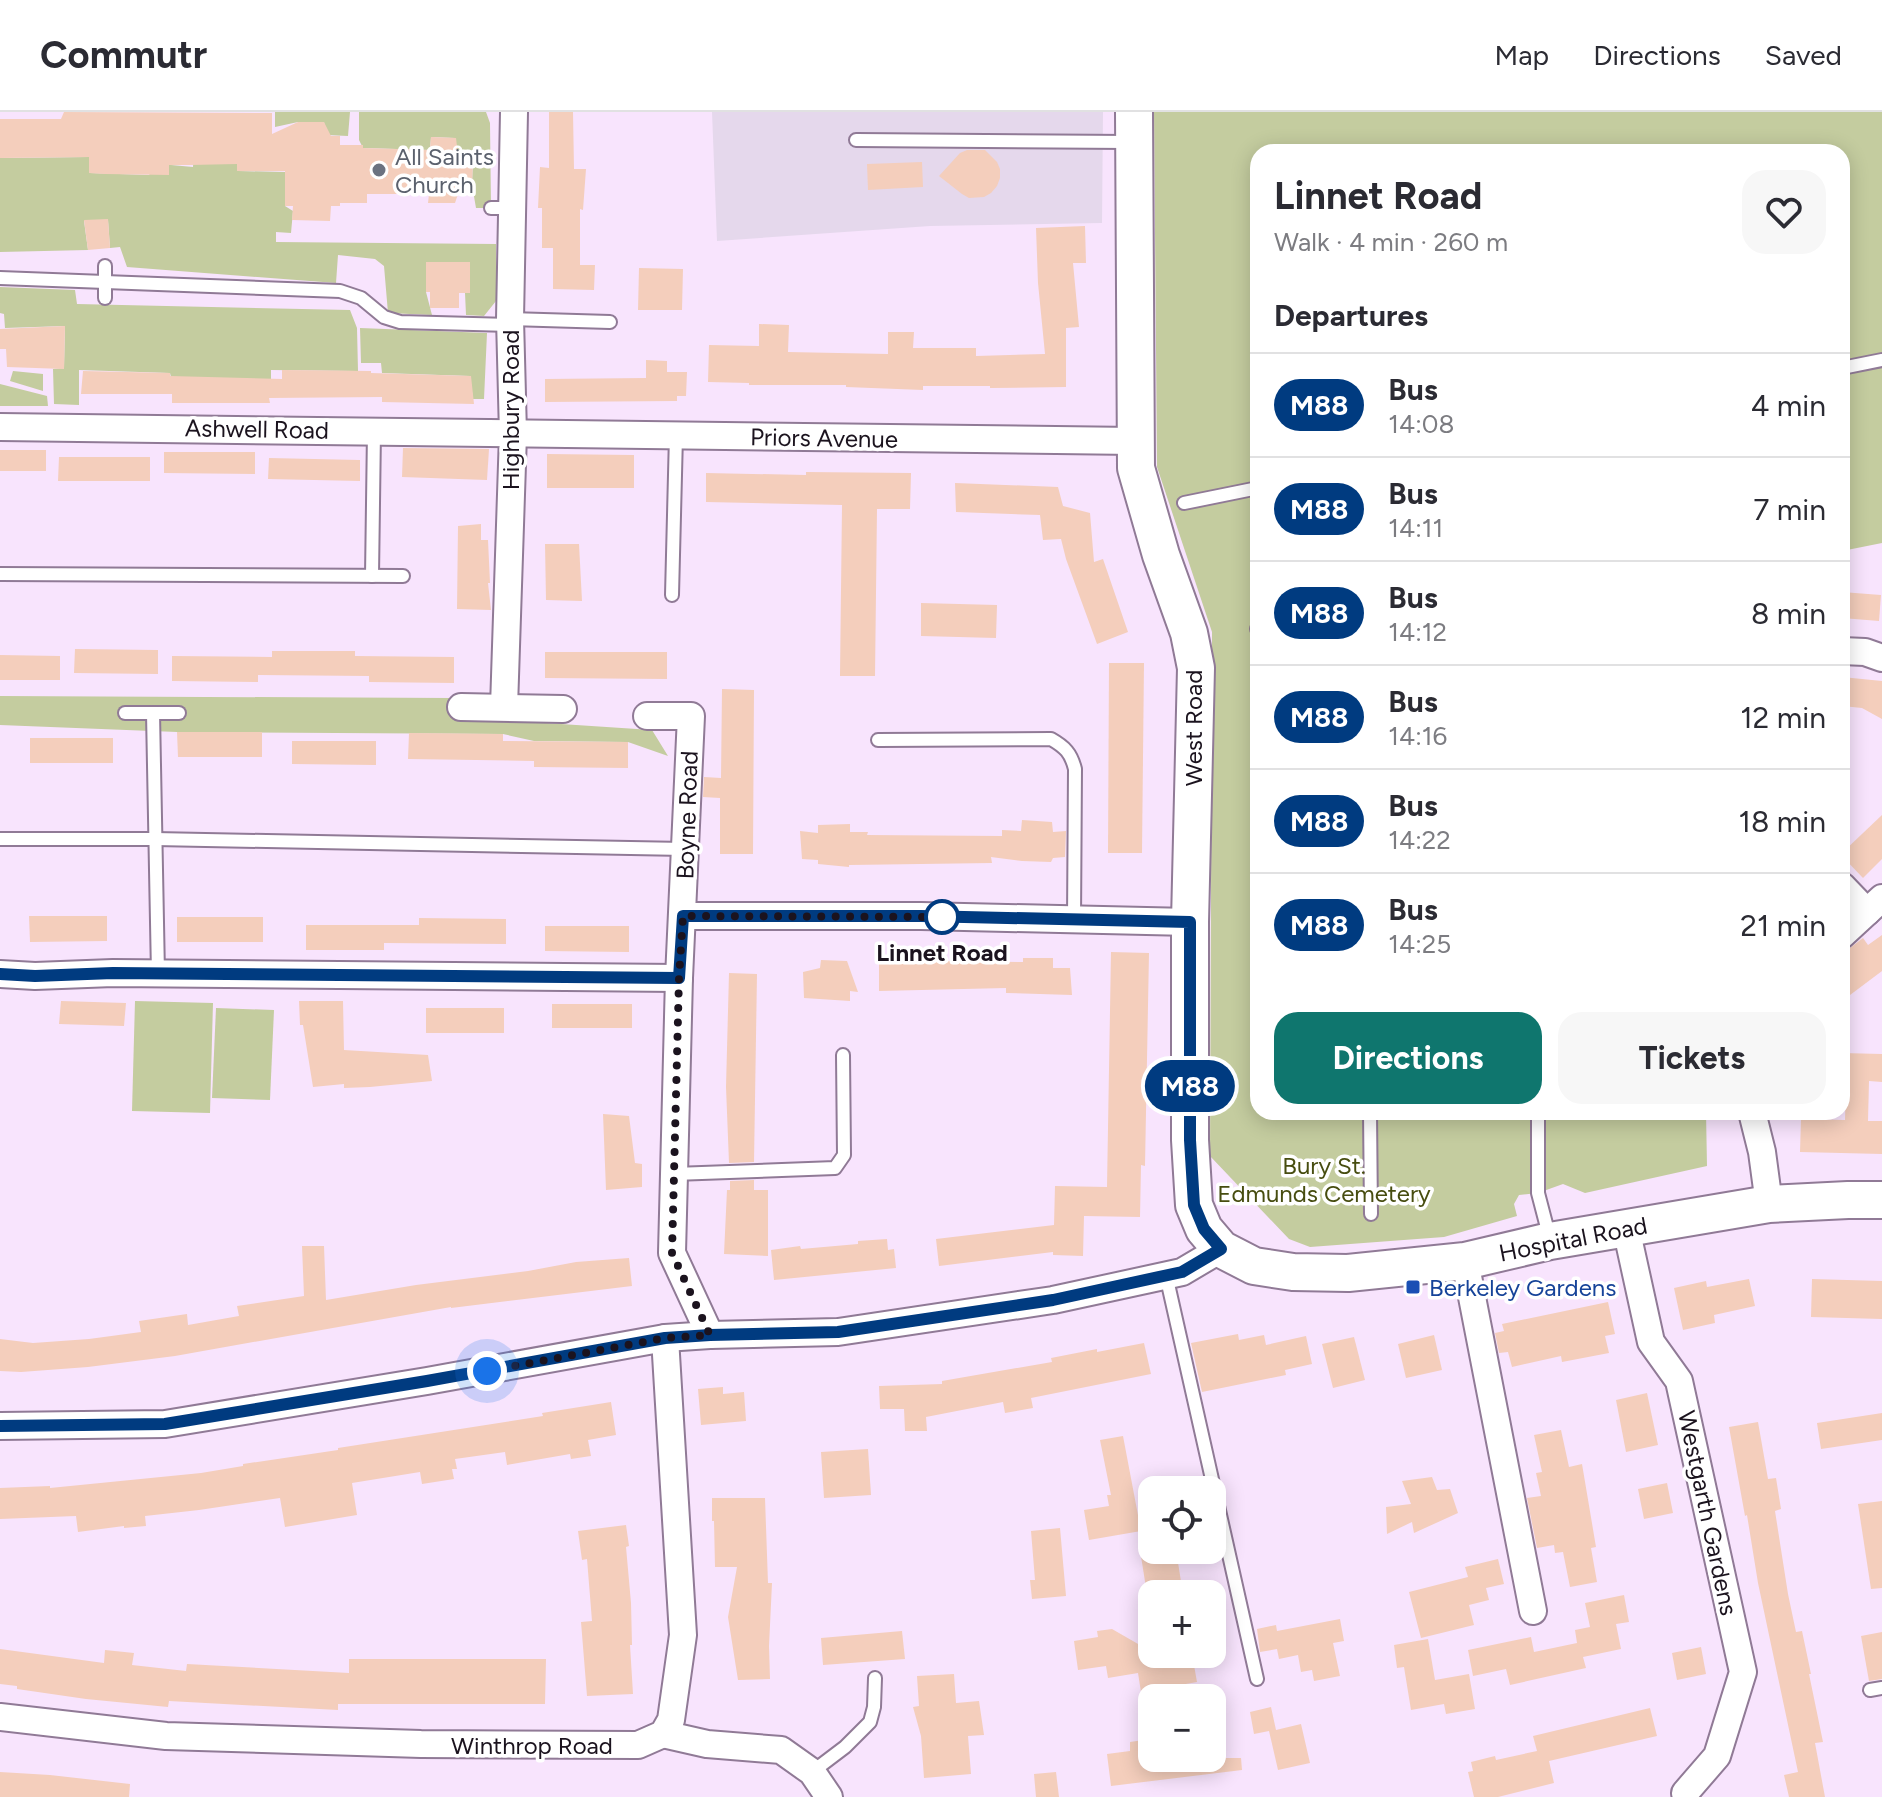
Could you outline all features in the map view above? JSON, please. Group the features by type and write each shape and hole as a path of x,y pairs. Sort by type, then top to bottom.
{"street":[{"name":"Highbury Road","path":"504,707 513,434 510,322 501,208 514,112"},
{"name":"West Road","path":"1134,127 1136,468 1161,555 1189,633 1196,668 1190,922 1190,1140 1194,1205 1204,1229 1221,1249"},
{"name":"Ashwell Road","path":"0,427 513,434"},
{"name":"Priors Avenue","path":"513,434 1135,441"},
{"path":"1850,651 1865,652 1882,658"},
{"path":"461,707 563,709"},
{"name":"Boyne Road","path":"647,716 691,716 679,978 672,1253 710,1335"},
{"path":"1850,891 1875,905 1850,928"},
{"path":"683,916 921,916 1190,922"},
{"path":"0,974 679,978"},
{"path":"1754,1120 1769,1204"},
{"name":"Hospital Road","path":"1221,1249 1254,1266 1293,1272 1348,1273 1465,1261 1550,1241 1769,1204 1882,1200"},
{"name":"Westgarth Gardens","path":"1626,1228 1651,1342 1679,1381 1743,1672 1717,1756 1684,1796"},
{"path":"0,1426 165,1424 665,1338 838,1332 1053,1300 1182,1272 1221,1249"},
{"path":"1465,1261 1533,1611"},
{"path":"665,1338 683,1635 671,1720 663,1734 707,1744 781,1750 812,1772 829,1797"},
{"name":"Winthrop Road","path":"0,1717 166,1736 421,1744 638,1745 663,1734"}],"lane":[{"path":"856,140 1134,127"},
{"path":"105,266 105,298"},
{"path":"0,278 340,291 361,298 384,317 400,322 610,322"},
{"path":"1850,366 1882,360"},
{"path":"372,576 374,431"},
{"path":"672,595 676,435"},
{"path":"1184,503 1250,490"},
{"path":"0,574 403,576"},
{"path":"125,713 179,713"},
{"path":"153,713 158,974"},
{"path":"878,740 1051,739 1064,747 1072,755 1075,769 1074,920"},
{"path":"0,839 686,849"},
{"path":"674,1174 835,1168 844,1155 843,1055"},
{"path":"1370,1120 1371,1214"},
{"path":"1538,1120 1538,1193 1550,1241"},
{"path":"1166,1275 1257,1679"},
{"path":"812,1772 845,1747 870,1722 875,1678"}],"shaded area":[{"path":"712,112 1103,112 1102,223 930,226 717,241"}],"green space":[{"path":"275,112 350,112 348,136 326,135 324,122 298,122 275,127"},
{"path":"359,112 486,112 490,123 491,208 476,208 472,185 473,156 458,155 455,138 431,137 430,150 363,148 359,140"},
{"name":"Bury St. Edmunds Cemetery","path":"1154,112 1882,112 1882,543 1850,549 1850,144 1250,144 1250,1120 1706,1120 1707,1166 1585,1193 1563,1184 1538,1193 1519,1195 1514,1204 1517,1216 1444,1237 1310,1247 1289,1239 1210,1156 1212,632 1157,467"},
{"path":"171,147 171,165 193,167 194,148 209,164 237,164 238,171 285,172 285,206 293,211 291,233 276,232 276,242 496,244 496,301 484,316 466,315 465,293 470,293 469,262 427,262 426,292 432,315 388,313 384,266 375,259 338,255 336,283 127,267 120,247 110,248 108,220 84,221 88,250 0,252 0,158 89,157 90,173 149,175"},
{"path":"0,287 75,290 77,304 350,310 357,328 358,371 271,370 271,380 79,370 79,405 54,404 53,369 64,368 65,326 5,328 4,314 0,313"},
{"path":"360,328 487,333 484,399 473,399 470,376 382,373 381,363 361,363"},
{"path":"13,371 43,374 43,391 10,381"},
{"path":"0,384 47,396 48,406 0,406"},
{"path":"0,696 452,698 453,717 652,730 668,756 628,742 534,741 503,734 177,732 0,725"},
{"path":"135,1001 213,1003 210,1113 132,1111"},
{"path":"216,1008 274,1010 270,1100 212,1098"}],"building":[{"path":"64,112 272,113 272,134 298,122 324,122 331,136 340,136 340,145 363,145 363,148 430,150 431,137 456,138 458,155 473,155 472,185 461,185 455,203 428,203 429,194 367,194 367,203 331,206 330,221 292,220 293,206 285,206 285,171 237,171 237,164 169,165 169,175 105,174 89,173 89,157 0,158 0,119 61,119"},
{"path":"549,112 573,112 574,169 586,169 583,210 580,209 580,265 595,265 594,290 553,289 553,248 542,248 542,208 538,208 540,167 549,168"},
{"path":"985,150 1000,169 997,186 984,197 969,198 939,176 960,153"},
{"path":"922,162 923,187 868,190 867,164"},
{"path":"108,219 110,248 88,250 84,220"},
{"path":"1085,226 1086,263 1073,263 1079,327 1066,328 1066,387 923,386 923,390 708,382 709,345 759,346 759,324 789,325 788,352 888,354 888,332 914,332 913,348 976,348 976,356 1045,354 1036,228"},
{"path":"426,262 470,262 470,293 459,293 459,308 430,308 430,292 426,292"},
{"path":"639,268 683,269 682,310 638,310"},
{"path":"65,326 64,369 7,367 6,349 0,349 0,329"},
{"path":"646,360 667,361 667,372 687,372 686,396 677,396 677,401 545,402 545,379 646,378"},
{"path":"282,370 471,376 474,404 382,402 382,397 269,398 270,403 172,403 172,394 81,394 83,371 282,379"},
{"path":"403,448 489,449 487,480 402,477"},
{"path":"0,450 46,450 46,471 0,471"},
{"path":"164,452 255,452 255,474 164,473"},
{"path":"547,454 634,455 634,488 547,488"},
{"path":"59,457 150,457 150,481 58,481"},
{"path":"269,458 360,460 360,481 268,479"},
{"path":"806,472 911,473 910,509 877,509 875,676 840,676 842,505 706,502 706,473 806,475"},
{"path":"955,483 1058,487 1063,506 1090,513 1094,562 1103,559 1128,632 1097,644 1061,539 1043,540 1040,515 956,512"},
{"path":"481,524 481,540 488,540 491,610 457,609 458,526"},
{"path":"545,544 579,544 582,601 546,600"},
{"path":"1850,593 1881,595 1879,621 1850,619"},
{"path":"921,603 997,605 996,638 921,636"},
{"path":"75,649 158,650 158,674 74,673"},
{"path":"272,651 355,651 355,656 454,657 454,683 369,682 369,676 258,675 258,682 172,681 172,656 272,657"},
{"path":"545,652 667,652 667,679 545,678"},
{"path":"0,655 60,656 60,680 0,680"},
{"path":"1109,663 1144,663 1142,853 1108,853"},
{"path":"1850,678 1882,681 1882,719 1862,708 1850,707"},
{"path":"722,689 754,690 753,854 720,854 720,798 703,797 704,777 721,778"},
{"path":"177,732 262,732 262,757 178,757"},
{"path":"409,733 503,734 503,741 628,742 628,768 534,767 534,761 408,759"},
{"path":"30,738 113,738 113,763 30,763"},
{"path":"292,741 376,741 376,765 292,764"},
{"path":"1882,815 1882,859 1863,878 1850,864 1850,845"},
{"path":"1022,820 1052,822 1053,832 1066,831 1065,857 1053,858 1051,862 991,857 992,863 849,867 802,859 800,831 818,833 818,825 850,824 850,832 868,832 867,835 1002,836 1002,830 1021,831"},
{"path":"29,916 107,916 107,941 30,942"},
{"path":"177,917 263,917 263,942 177,942"},
{"path":"419,918 506,919 506,944 384,943 384,950 306,950 306,925 419,925"},
{"path":"545,926 629,926 629,952 545,951"},
{"path":"1882,935 1882,971 1850,995 1850,948 1863,938 1868,945"},
{"path":"1111,952 1149,953 1145,1166 1141,1165 1140,1217 1084,1216 1083,1256 1053,1255 1053,1252 939,1266 936,1239 1054,1225 1055,1186 1107,1187"},
{"path":"1023,958 1053,958 1053,968 1070,968 1072,995 1006,993 1006,988 879,991 879,960 1023,962"},
{"path":"821,960 847,961 858,992 850,991 850,1001 804,998 803,972 820,968"},
{"path":"729,973 757,974 754,1162 729,1163 726,1087"},
{"path":"61,1001 126,1003 124,1026 59,1024"},
{"path":"299,1001 343,1001 344,1050 428,1055 432,1081 370,1087 344,1088 344,1084 313,1087 303,1025 300,1025"},
{"path":"552,1004 632,1004 632,1028 552,1028"},
{"path":"426,1008 504,1008 504,1033 426,1033"},
{"path":"1850,1053 1882,1054 1882,1082 1869,1081 1868,1121 1882,1121 1882,1154 1800,1152 1801,1120 1850,1120"},
{"path":"603,1114 629,1116 635,1163 642,1164 642,1187 606,1190"},
{"path":"754,1180 754,1190 768,1190 768,1256 724,1254 730,1181"},
{"path":"887,1239 888,1250 894,1249 896,1268 774,1280 771,1250"},
{"path":"302,1246 324,1246 326,1300 576,1262 629,1258 632,1286 451,1307 175,1356 88,1367 0,1371 0,1339 33,1343 141,1332 139,1321 187,1314 188,1325 239,1316 237,1306 304,1296"},
{"path":"1749,1279 1755,1306 1714,1315 1715,1323 1683,1330 1674,1288 1706,1281 1707,1287"},
{"path":"1812,1279 1882,1281 1882,1319 1811,1317"},
{"path":"1608,1302 1615,1334 1605,1336 1609,1353 1562,1362 1561,1356 1512,1367 1508,1352 1499,1353 1495,1333 1504,1331 1502,1324"},
{"path":"1238,1334 1239,1340 1264,1335 1266,1345 1306,1336 1312,1364 1285,1370 1286,1375 1202,1392 1191,1343"},
{"path":"1434,1335 1442,1370 1406,1378 1398,1344"},
{"path":"1354,1337 1365,1380 1333,1388 1322,1344"},
{"path":"1144,1343 1151,1374 1031,1398 1033,1408 1005,1413 1003,1402 926,1417 927,1431 905,1431 904,1409 880,1409 879,1386 942,1384 942,1381 1052,1362 1051,1358"},
{"path":"723,1387 723,1394 744,1392 746,1421 701,1425 698,1389"},
{"path":"1647,1393 1658,1445 1626,1452 1616,1400"},
{"path":"611,1402 616,1435 588,1440 591,1456 571,1459 570,1454 507,1465 505,1452 455,1459 457,1469 452,1469 454,1479 422,1484 420,1472 352,1483 357,1515 285,1527 280,1498 145,1516 146,1526 78,1532 76,1516 0,1519 0,1488 50,1488 201,1473"},
{"path":"1882,1413 1882,1440 1821,1449 1817,1423"},
{"path":"1758,1422 1768,1479 1776,1478 1781,1509 1775,1511 1788,1594 1796,1632 1802,1631 1823,1742 1815,1743 1825,1797 1789,1797 1784,1775 1798,1772 1729,1427"},
{"path":"1561,1430 1569,1467 1582,1464 1596,1547 1591,1548 1597,1582 1570,1587 1563,1552 1555,1553 1554,1545 1537,1548 1527,1498 1541,1496 1536,1473 1542,1472 1534,1435"},
{"path":"1123,1436 1138,1515 1138,1532 1089,1540 1084,1510 1109,1506 1107,1495 1111,1495 1100,1440"},
{"path":"868,1449 871,1495 824,1498 821,1452"},
{"path":"1432,1477 1437,1490 1450,1489 1458,1513 1414,1533 1412,1522 1387,1534 1386,1507 1411,1504 1402,1481"},
{"path":"1667,1483 1673,1513 1644,1519 1638,1489"},
{"path":"712,1498 765,1498 768,1583 772,1583 770,1679 738,1680 728,1617 737,1567 715,1567"},
{"path":"1882,1501 1882,1588 1871,1589 1858,1504"},
{"path":"626,1525 633,1694 587,1696 581,1622 592,1621 587,1559 582,1560 578,1531"},
{"path":"1060,1528 1066,1596 1032,1599 1030,1580 1035,1580 1031,1531"},
{"path":"1498,1559 1504,1584 1486,1588 1489,1600 1469,1605 1474,1625 1421,1638 1409,1592 1468,1577 1465,1567"},
{"path":"1142,1564 1178,1564 1181,1580 1145,1580"},
{"path":"1624,1595 1629,1622 1616,1624 1621,1649 1583,1657 1586,1668 1510,1685 1506,1669 1473,1676 1468,1650 1531,1637 1534,1652 1577,1643 1575,1630 1590,1627 1585,1603"},
{"path":"1340,1619 1344,1641 1333,1643 1340,1676 1314,1681 1312,1670 1301,1672 1298,1655 1279,1659 1277,1649 1260,1652 1257,1629 1276,1625 1277,1631"},
{"path":"1112,1629 1138,1644 1138,1668 1194,1668 1197,1682 1140,1684 1138,1673 1108,1678 1106,1666 1078,1670 1074,1641 1098,1637 1097,1631"},
{"path":"902,1631 905,1659 823,1665 821,1638"},
{"path":"1882,1632 1882,1679 1869,1681 1861,1636"},
{"path":"1428,1639 1435,1680 1469,1674 1475,1709 1446,1714 1444,1704 1411,1710 1404,1667 1397,1668 1394,1645"},
{"path":"1701,1647 1706,1674 1677,1680 1672,1653"},
{"path":"0,1649 104,1663 105,1650 134,1653 132,1665 186,1671 187,1664 349,1673 349,1659 546,1659 545,1704 338,1704 338,1710 169,1701 168,1707 86,1699 0,1684"},
{"path":"954,1674 956,1703 979,1701 984,1735 968,1736 971,1774 924,1778 921,1736 913,1707 919,1706 917,1676"},
{"path":"1271,1707 1276,1730 1301,1724 1310,1763 1278,1770 1269,1731 1254,1734 1250,1712"},
{"path":"1650,1708 1657,1736 1549,1761 1554,1783 1498,1797 1474,1797 1468,1772 1473,1771 1471,1762 1537,1751 1533,1736"},
{"path":"1138,1741 1138,1772 1226,1772 1111,1786 1107,1754 1130,1751 1130,1742"},
{"path":"1226,1758 1241,1758 1242,1770 1226,1772"},
{"path":"0,1772 130,1784 129,1797 0,1797"},
{"path":"1056,1772 1059,1797 1036,1797 1034,1774"}],"bus line":[{"name":"M88","path":"0,974 679,978 683,916 921,916 1190,922 1190,1140 1194,1205 1204,1229 1221,1249 1182,1272 1053,1300 838,1332 665,1338 165,1424 0,1426"}],"place":[{"name":"All Saints Church","path":"379,170"},
{"name":"Linnet Road","path":"942,917"},
{"name":"Berkeley Gardens","path":"1413,1287"}],"route":[{"path":"487,1371 665,1338 710,1335 672,1253 683,916 951,917 942,917"}]}
